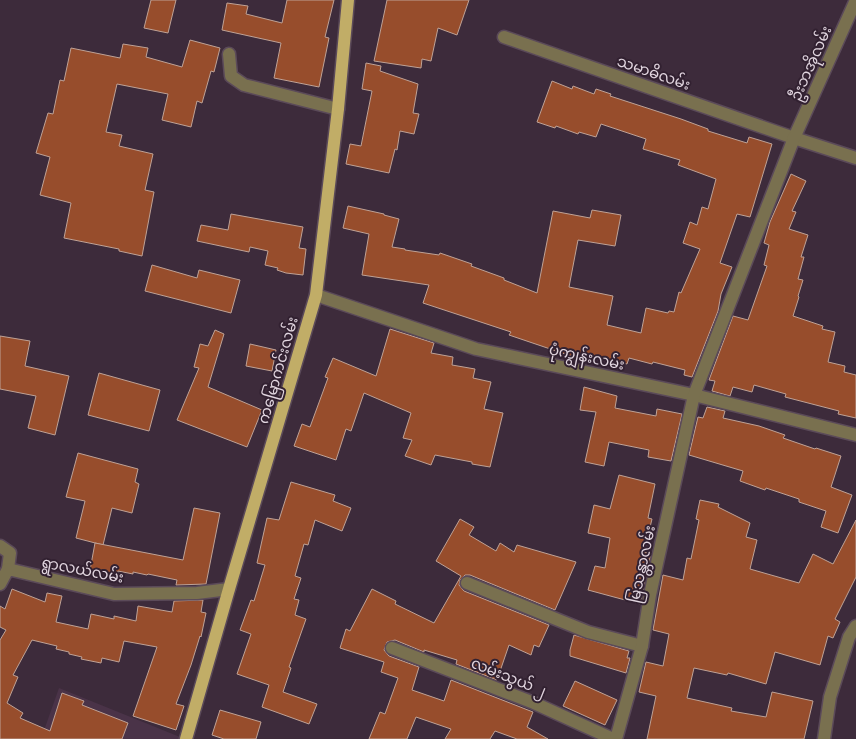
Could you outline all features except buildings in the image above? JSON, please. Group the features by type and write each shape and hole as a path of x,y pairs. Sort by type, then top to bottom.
{"main road":[{"name":"ကမြောကင်းလမ်း","path":"186,739 228,589 316,295 338,109 348,0"}],"street":[{"name":"ဦးဘအိုလမ်း","path":"794,138 856,0"},
{"name":"သမာဓိလမ်း","path":"504,37 856,158"},
{"path":"229,54 231,76 244,85 338,109"},
{"path":"694,395 794,138"},
{"name":"ပုံကျွန်းလမ်း","path":"316,295 476,349 694,395 856,435"},
{"name":"မြသန္တာလမ်း","path":"615,739 642,646 650,595 694,395"},
{"path":"0,546 10,553 8,569 0,584"},
{"name":"ရွာလယ်လမ်း","path":"8,569 114,594 197,593 228,589"},
{"path":"467,583 588,632 642,646"},
{"path":"824,739 830,697 849,637 856,626"},
{"name":"လမ်းသွယ် ၂","path":"392,648 534,703 615,739"}],"shaded area":[{"path":"59,688 180,737 179,739 41,739"}]}
